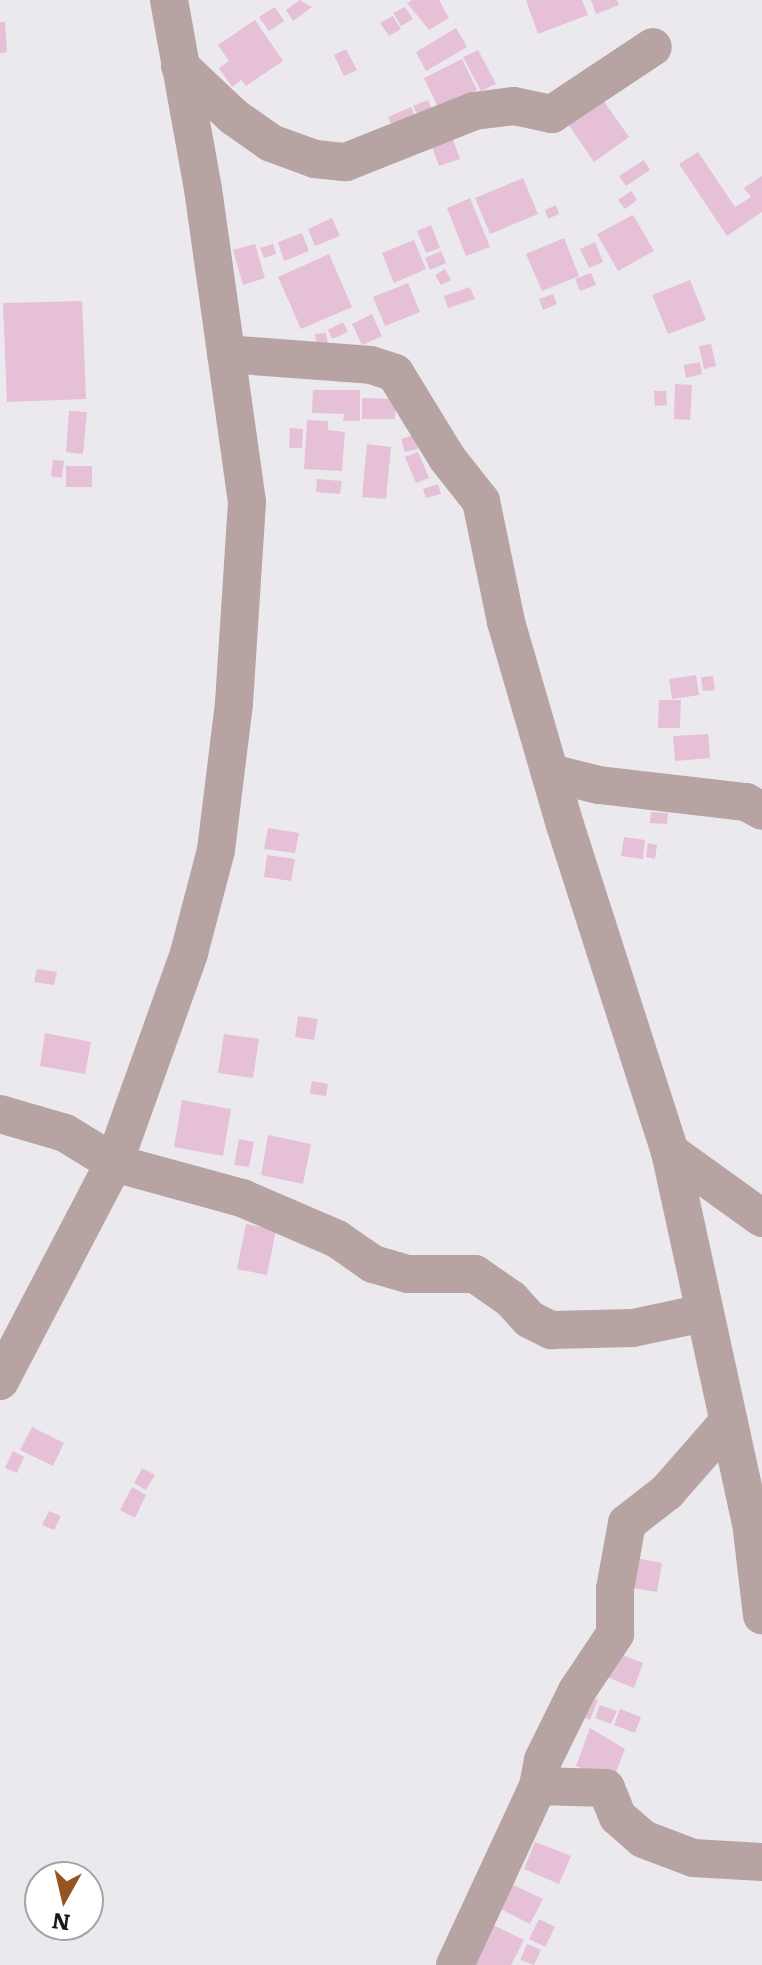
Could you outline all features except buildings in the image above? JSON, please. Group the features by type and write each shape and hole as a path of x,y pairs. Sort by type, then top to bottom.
{"street":[{"path":"0,1381 114,1163 189,953 216,850 234,703 247,502 169,0"},
{"path":"180,66 234,117 271,143 315,159 346,162 474,111 514,106 552,114 653,47"},
{"path":"226,354 384,367 404,382 447,458 481,501 506,622 550,773 670,1152 751,1522 762,1615"},
{"path":"550,773 612,787 746,802 762,811"},
{"path":"0,1114 65,1133 114,1163 242,1198 337,1239 373,1264 408,1274 475,1274 511,1299 529,1319 551,1330 633,1328 704,1313"},
{"path":"670,1152 762,1218"},
{"path":"455,1965 538,1786 543,1760 577,1691 615,1634 615,1589 627,1523 667,1492 728,1422"},
{"path":"538,1786 606,1788 618,1817 643,1839 693,1858 762,1862"}]}
